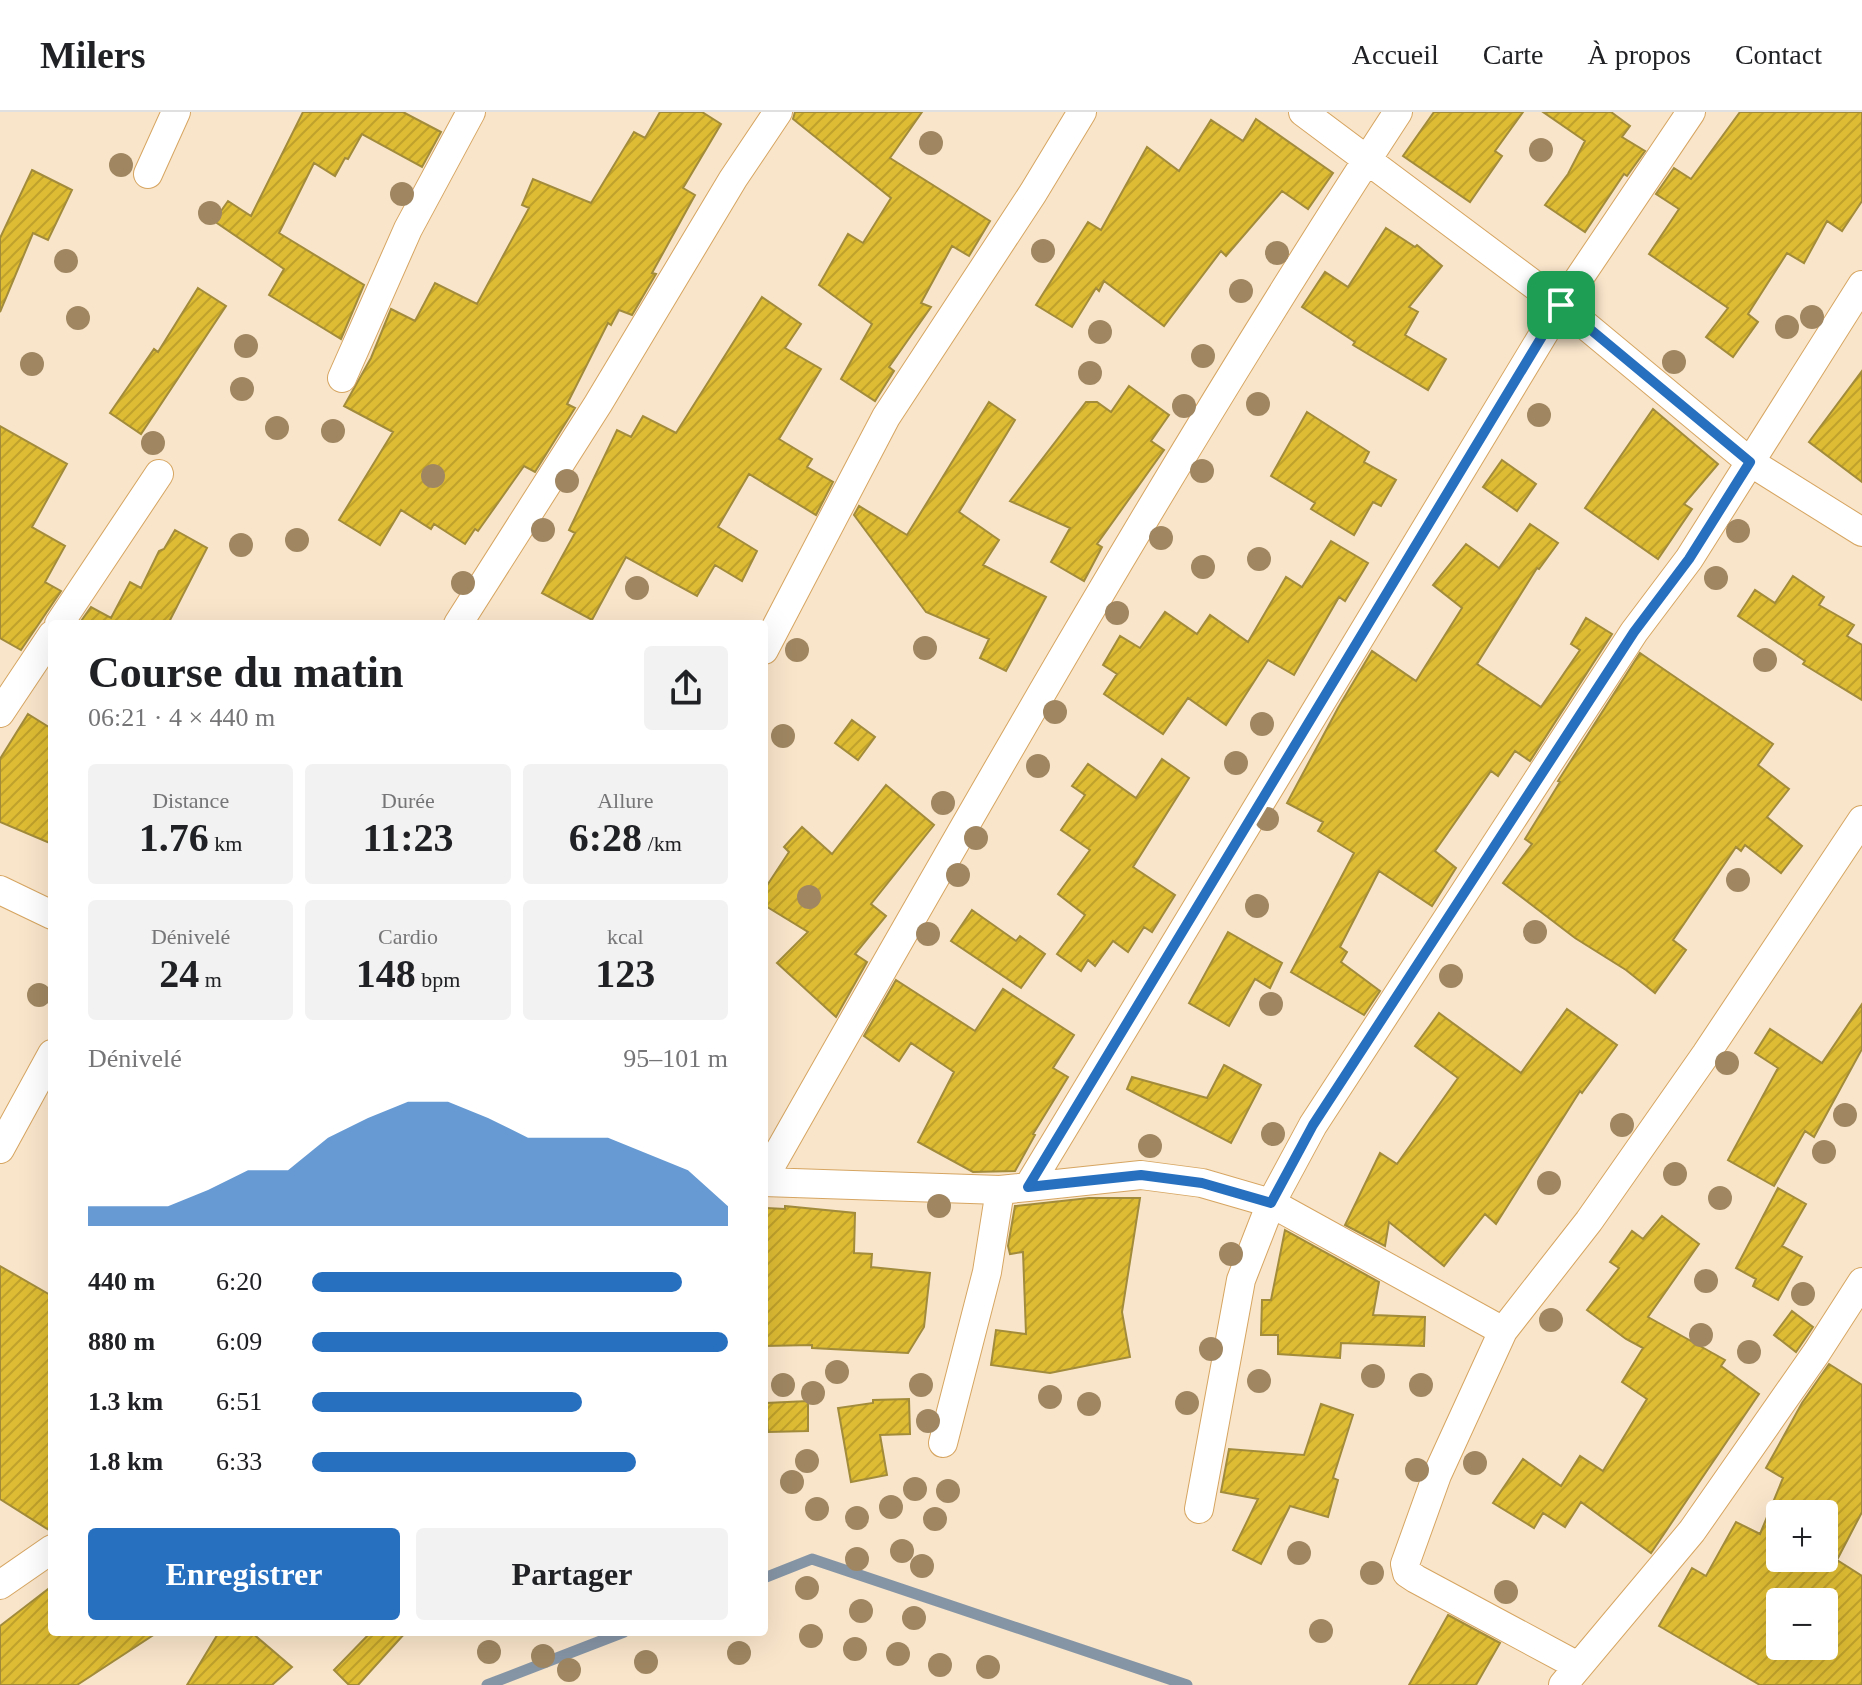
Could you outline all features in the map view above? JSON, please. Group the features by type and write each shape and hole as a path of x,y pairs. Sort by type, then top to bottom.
{"street":[{"path":"148,174 176,112"},
{"path":"342,378 408,229 471,112"},
{"path":"461,620 598,404 733,179 778,112"},
{"path":"768,642 886,417 1033,193 1082,112"},
{"path":"1303,112 1561,305 1750,462 1862,532"},
{"path":"768,1173 1024,721 1398,112"},
{"path":"1028,1187 1561,305 1691,112"},
{"path":"1199,1509 1241,1280 1271,1203 1322,1111 1634,632 1689,559 1862,285"},
{"path":"62,620 159,474"},
{"path":"0,713 48,641"},
{"path":"1862,820 1706,1054 1589,1221 1503,1331 1437,1475 1405,1564 1407,1573 1571,1675 1692,1531 1862,1282"},
{"path":"0,890 48,913"},
{"path":"0,1149 48,1061"},
{"path":"768,1180 1000,1190 1141,1175 1202,1183 1271,1203 1503,1331"},
{"path":"943,1443 987,1272 1000,1190"},
{"path":"0,1585 48,1552"}],"building":[{"path":"303,112 403,112 441,132 422,167 362,134 335,176 314,163 279,233 364,285 341,339 269,295 284,269 214,221 228,201 251,216"},
{"path":"660,112 702,112 721,124 683,188 695,195 652,273 656,274 632,315 619,310 611,325 608,323 567,404 575,408 535,472 524,466 478,531 475,529 465,544 434,524 431,529 401,510 380,545 339,520 393,432 344,406 371,358 391,309 415,321 435,283 477,304 529,208 522,205 533,179 591,203 634,132 645,138"},
{"path":"795,112 922,112 890,158 990,221 969,256 952,246 921,303 931,307 889,367 894,371 875,401 841,379 872,324 819,285 848,234 863,243 891,198 793,119"},
{"path":"1434,112 1523,112 1495,151 1502,156 1470,202 1403,156"},
{"path":"1543,112 1611,112 1630,126 1622,137 1645,151 1627,176 1624,174 1585,232 1545,205 1568,174 1585,141"},
{"path":"1740,112 1862,112 1862,201 1842,231 1827,221 1804,263 1787,253 1748,314 1758,322 1733,357 1706,337 1728,308 1649,254 1679,209 1656,194 1674,168 1691,179"},
{"path":"1256,119 1333,173 1308,209 1282,191 1226,256 1221,251 1164,326 1104,281 1099,291 1096,288 1072,327 1036,305 1088,222 1101,230 1147,147 1179,171 1211,120 1243,141"},
{"path":"32,170 72,190 48,240 33,233 0,312 0,238"},
{"path":"1386,228 1415,247 1417,245 1442,266 1409,307 1418,312 1405,335 1446,359 1428,390 1353,345 1355,342 1302,307 1325,272 1348,287"},
{"path":"198,288 226,306 141,434 110,413 154,349 158,352"},
{"path":"762,297 801,324 785,348 821,369 779,439 812,459 807,467 833,482 816,515 749,474 718,527 757,551 742,581 715,565 697,596 626,557 592,620 542,593 575,533 569,530 617,430 631,437 643,416 676,433"},
{"path":"1862,371 1862,482 1809,442"},
{"path":"1129,386 1169,415 1151,441 1164,450 1097,544 1102,547 1084,581 1051,562 1070,528 1010,501 1086,402 1097,402 1111,412"},
{"path":"989,402 1015,420 959,512 999,540 983,565 1046,597 1006,671 980,658 989,639 926,612 854,515 859,506 907,535"},
{"path":"1653,409 1718,464 1684,504 1692,509 1658,559 1585,508"},
{"path":"1307,412 1369,452 1364,462 1396,480 1381,506 1373,502 1354,535 1311,509 1315,503 1271,476"},
{"path":"0,426 67,464 32,527 65,546 45,582 61,591 21,650 0,638"},
{"path":"1502,460 1536,484 1517,511 1483,487"},
{"path":"1530,524 1558,543 1537,568 1477,664 1541,707 1580,650 1571,644 1586,618 1612,634 1530,761 1515,751 1498,776 1491,771 1435,851 1456,868 1432,906 1379,871 1340,947 1347,952 1341,962 1380,991 1364,1015 1291,972 1354,853 1318,831 1323,822 1287,803 1372,651 1416,681 1462,608 1433,585 1466,544 1499,568"},
{"path":"175,530 207,548 170,620 82,620 91,607 111,618 130,582 141,588 159,551 164,549"},
{"path":"1331,541 1368,563 1345,601 1339,597 1294,675 1268,660 1226,725 1188,698 1163,734 1104,694 1117,674 1103,665 1120,636 1140,648 1165,612 1197,634 1210,615 1248,642 1286,577 1302,587"},
{"path":"1793,576 1824,597 1819,605 1854,625 1847,636 1862,645 1862,700 1803,664 1805,661 1738,616 1755,590 1775,603"},
{"path":"1640,653 1773,744 1758,765 1789,789 1767,817 1802,846 1781,873 1745,845 1741,851 1736,847 1673,940 1686,950 1655,993 1503,883 1532,844 1525,839 1558,781"},
{"path":"28,714 48,726 48,842 0,822 0,759"},
{"path":"852,720 875,737 858,760 835,743"},
{"path":"1162,759 1189,778 1133,867 1175,895 1152,932 1144,927 1128,952 1113,941 1095,966 1088,960 1081,971 1057,954 1085,915 1058,894 1090,850 1061,830 1085,795 1072,786 1088,764 1136,798"},
{"path":"886,785 934,825 871,904 886,916 855,954 867,962 836,1017 777,963 808,932 768,907 768,884 789,852 784,847 802,827 832,854"},
{"path":"972,910 1016,941 1020,936 1045,954 1021,988 951,941"},
{"path":"1228,932 1282,963 1270,988 1255,979 1229,1026 1189,1003"},
{"path":"896,980 975,1031 1003,989 1074,1035 1053,1068 1068,1077 1033,1134 1015,1171 973,1172 918,1142 954,1072 911,1043 899,1061 864,1036"},
{"path":"1862,1004 1862,1049 1814,1137 1805,1131 1774,1186 1728,1160 1778,1068 1755,1053 1770,1029 1822,1063"},
{"path":"1567,1009 1617,1045 1582,1093 1580,1091 1496,1224 1485,1214 1444,1266 1389,1222 1385,1246 1345,1225 1380,1153 1397,1164 1458,1078 1415,1046 1439,1013 1521,1073"},
{"path":"1224,1065 1261,1085 1231,1143 1127,1089 1132,1077 1207,1098"},
{"path":"1778,1188 1806,1204 1782,1246 1802,1257 1778,1300 1753,1286 1756,1279 1736,1268"},
{"path":"1089,1198 1140,1198 1122,1312 1130,1357 1050,1373 991,1365 996,1330 1026,1334 1023,1252 1010,1254 1008,1246 1015,1206"},
{"path":"785,1206 855,1213 854,1253 872,1254 871,1267 930,1273 924,1327 908,1353 812,1348 812,1345 768,1346 768,1208 785,1209"},
{"path":"1662,1216 1699,1244 1648,1317 1725,1360 1721,1366 1759,1394 1651,1553 1581,1502 1565,1527 1543,1513 1534,1528 1493,1503 1523,1459 1561,1486 1580,1456 1603,1471 1647,1399 1622,1382 1643,1348 1587,1310 1619,1268 1610,1262 1632,1231 1643,1239"},
{"path":"1285,1230 1379,1282 1373,1315 1425,1317 1424,1346 1341,1343 1340,1358 1278,1354 1278,1335 1261,1335 1262,1300 1271,1300"},
{"path":"0,1266 48,1294 48,1529 0,1499"},
{"path":"1792,1311 1813,1327 1796,1352 1774,1335"},
{"path":"1829,1364 1862,1385 1862,1512 1838,1558 1838,1500 1774,1500 1783,1478 1766,1468 1802,1403"},
{"path":"909,1399 910,1434 880,1435 887,1475 851,1482 838,1408 873,1403 873,1400"},
{"path":"808,1401 808,1431 768,1432 768,1403"},
{"path":"1321,1404 1353,1415 1333,1478 1338,1480 1328,1517 1290,1506 1261,1564 1233,1550 1258,1499 1221,1492 1229,1449 1304,1455"},
{"path":"1766,1519 1766,1572 1838,1572 1838,1561 1862,1576 1862,1685 1760,1685 1659,1626 1692,1568 1706,1576 1736,1522 1760,1534"},
{"path":"48,1589 48,1636 152,1636 77,1685 0,1685 0,1626"},
{"path":"1448,1615 1500,1643 1476,1685 1409,1685"},
{"path":"217,1636 256,1636 292,1667 272,1685 187,1685"},
{"path":"367,1636 402,1636 358,1685 349,1685 334,1670"}],"waterway":[{"path":"768,1576 812,1559 1187,1685"},
{"path":"487,1685 614,1636"}],"route":[{"path":"1561,305 1750,462 1689,559 1634,632 1313,1125 1271,1203 1202,1183 1141,1175 1028,1187 1510,391 1561,305"}]}
